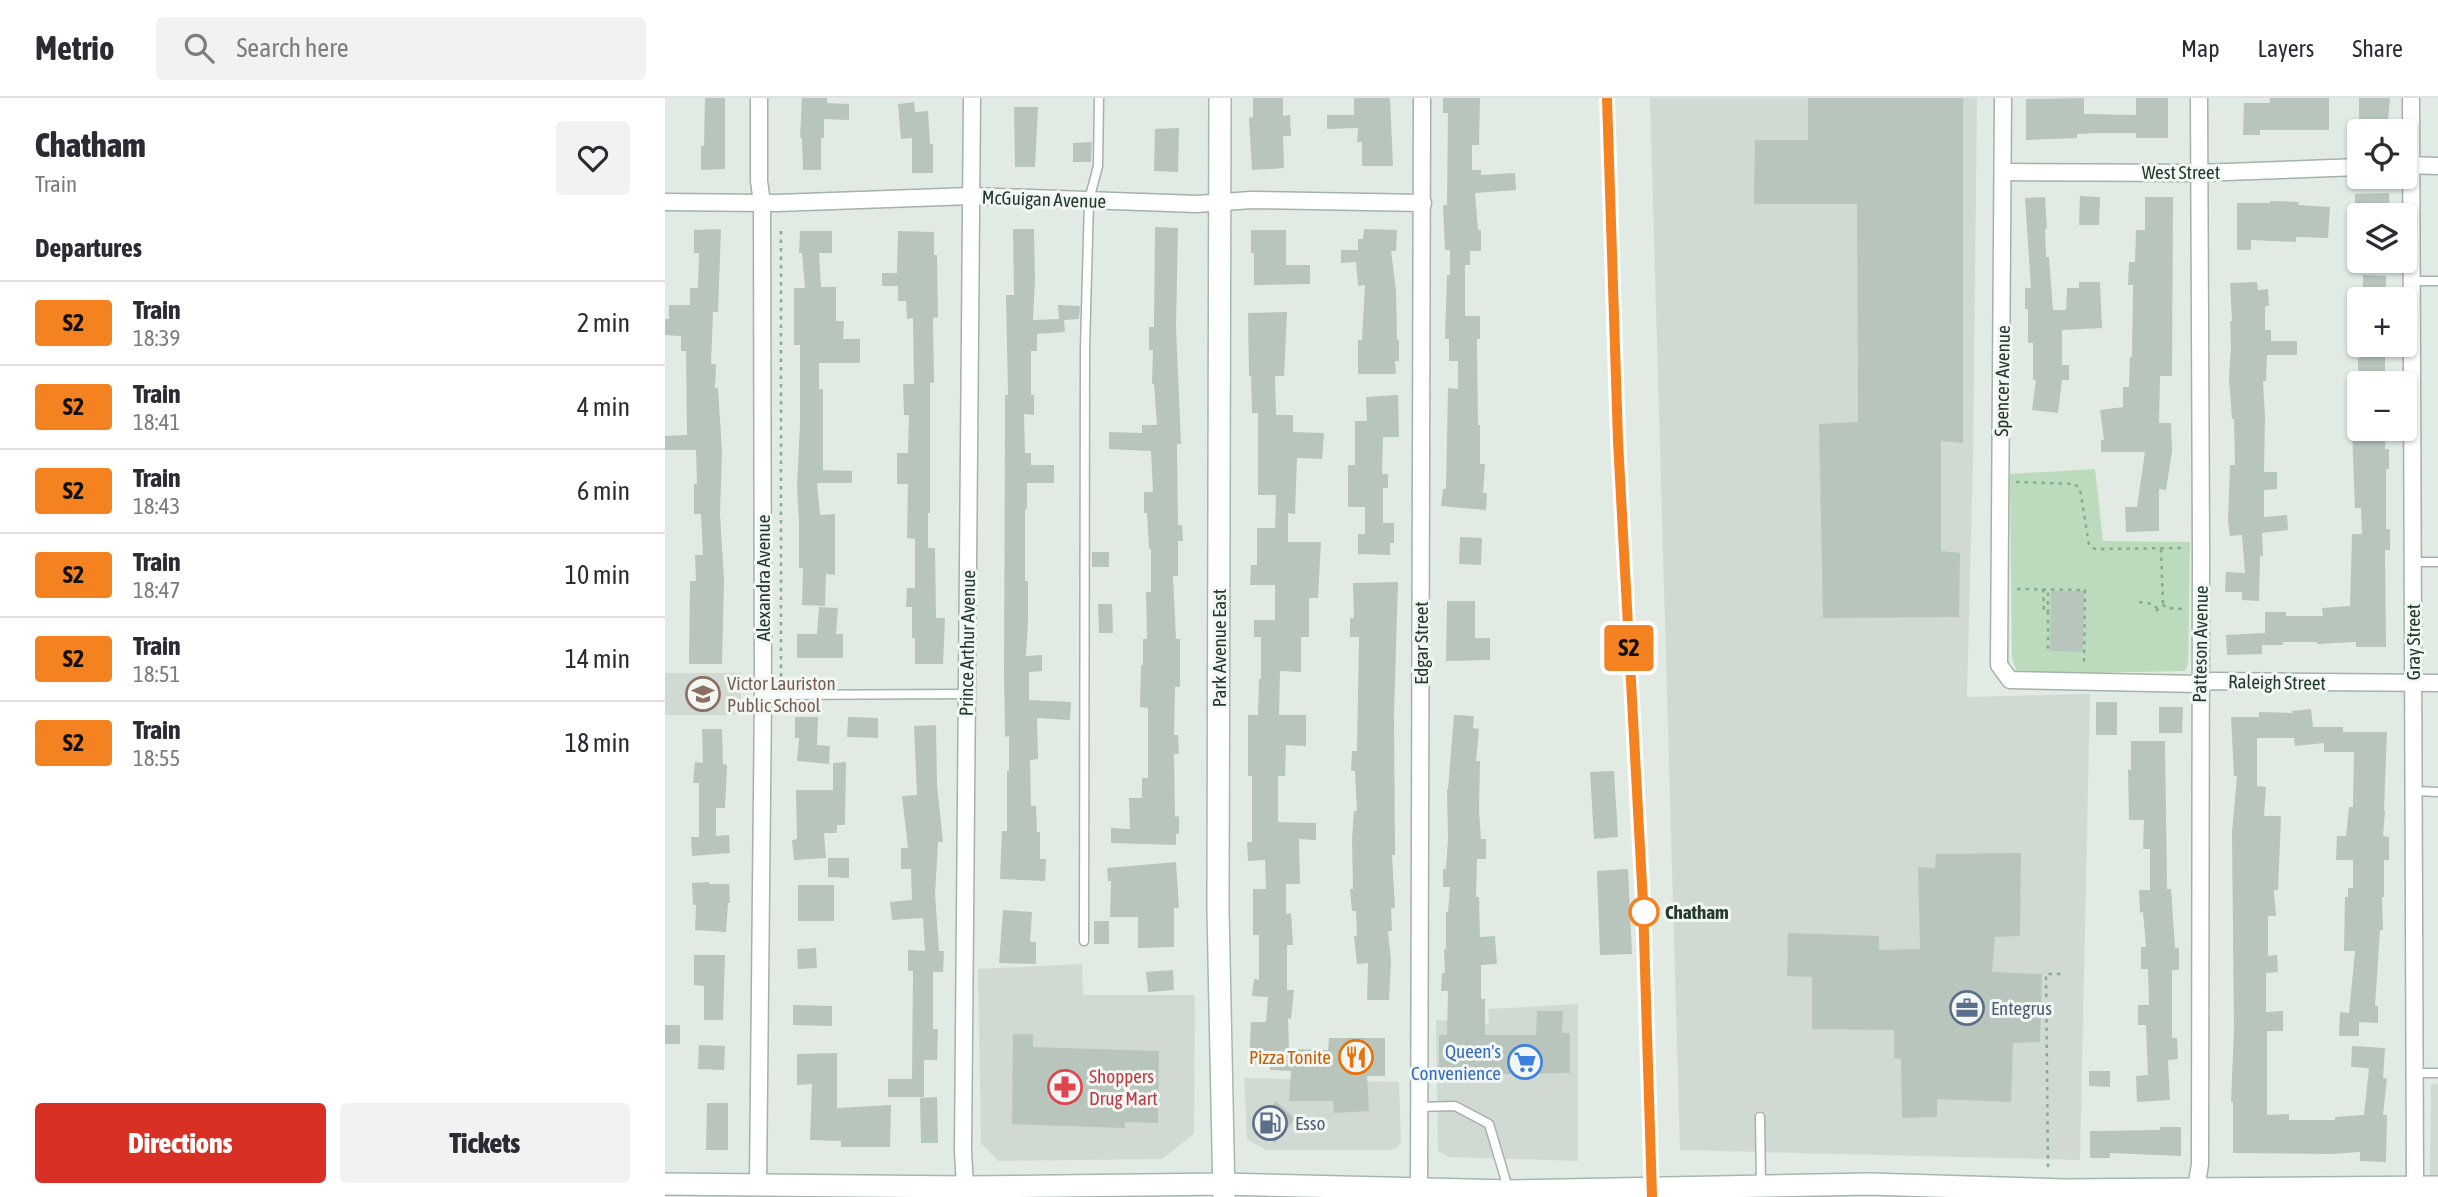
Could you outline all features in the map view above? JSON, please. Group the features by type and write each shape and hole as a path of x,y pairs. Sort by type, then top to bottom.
{"main road":[{"name":"Park Avenue East","path":"1220,98 1218,910 1224,1191"},
{"path":"665,1184 758,1184 963,1192 1511,1194 1761,1186 1786,1192 1869,1184 2083,1193 2196,1189 2391,1192 2415,1187 2438,1187"}],"street":[{"name":"Alexandra Avenue","path":"758,1184 763,695 762,203 759,181 759,98"},
{"name":"Prince Arthur Avenue","path":"963,1192 972,98"},
{"name":"Edgar Street","path":"1419,1192 1422,98"},
{"name":"Spencer Avenue","path":"1999,665 2003,98"},
{"name":"Patteson Avenue","path":"2196,1189 2200,1164 2199,98"},
{"name":"Gray Street","path":"2410,119 2411,98"},
{"path":"2417,165 2438,166"},
{"name":"West Street","path":"2004,172 2198,173 2347,167"},
{"name":"Gray Street","path":"2408,189 2411,281 2415,1187"},
{"name":"McGuigan Avenue","path":"665,202 762,203 971,196 1197,204 1265,200 1423,203"},
{"name":"Raleigh Street","path":"1999,665 2010,680 2199,684 2212,681 2438,683"}],"lane":[{"path":"1084,941 1085,348 1089,200 1098,166 1099,98"},
{"path":"2411,281 2438,281"},
{"path":"2413,562 2438,562"},
{"path":"763,695 966,694"},
{"path":"2414,791 2438,792"},
{"path":"2414,1073 2438,1073"},
{"path":"1419,1107 1455,1106 1489,1124 1511,1194"},
{"path":"1760,1117 1761,1186"}],"path":[{"path":"781,231 781,683"},
{"path":"2013,482 2075,484 2080,489 2089,545 2095,549 2188,548"},
{"path":"2161,549 2163,605"},
{"path":"2013,589 2085,590 2084,673"},
{"path":"2043,589 2044,612 2048,613"},
{"path":"2049,589 2048,650 2050,649"},
{"path":"2139,602 2153,604 2157,610 2163,605"},
{"path":"2163,605 2167,608 2188,609"},
{"path":"2048,1167 2046,974 2062,974"}],"shaded area":[{"path":"1650,98 1977,98 1967,697 2090,694 2080,1160 1680,1150"},
{"name":"Victor Lauriston Public School","path":"665,673 741,673 741,715 665,715"},
{"path":"1082,964 1083,995 1195,995 1194,1134 1162,1159 998,1161 981,1143 978,969"},
{"path":"1578,1004 1578,1161 1449,1157 1438,1151 1436,1020 1489,1024 1488,1009"},
{"path":"1244,1078 1399,1082 1401,1142 1397,1148 1390,1150 1266,1150 1247,1139"},
{"path":"2431,1084 2438,1084 2438,1175 2430,1175"}],"green space":[{"path":"2095,469 2103,541 2190,542 2188,664 2185,671 2027,674 2016,670 2012,657 2010,474"}],"building":[{"path":"705,98 725,98 725,169 701,170"},
{"path":"802,98 827,98 827,103 849,104 849,120 824,119 821,170 803,170 800,138"},
{"path":"1253,98 1283,98 1283,116 1290,115 1291,136 1283,136 1284,168 1252,170 1249,118 1253,117"},
{"path":"1354,98 1390,98 1393,166 1362,166 1362,142 1357,142 1358,128 1327,129 1327,115 1354,115"},
{"path":"1443,98 1480,98 1479,145 1472,145 1472,170 1481,170 1481,175 1515,173 1516,190 1475,193 1478,230 1481,230 1481,251 1470,251 1470,265 1465,265 1465,316 1480,316 1480,339 1477,339 1478,425 1480,464 1485,464 1483,493 1487,493 1486,510 1441,506 1443,489 1446,489 1448,388 1458,389 1458,361 1449,361 1449,339 1445,339 1450,250 1445,250 1443,205 1447,205 1448,113 1443,113"},
{"path":"1808,98 1963,98 1963,443 1941,441 1941,551 1960,553 1959,617 1823,618 1819,424 1858,422 1857,204 1754,204 1755,140 1808,140"},
{"path":"2084,98 2084,114 2136,115 2136,98 2168,98 2168,138 2136,138 2136,133 2099,133 2077,134 2077,138 2026,140 2026,99"},
{"path":"2270,98 2329,98 2329,130 2260,130 2260,135 2243,135 2244,103 2270,103"},
{"path":"2359,98 2390,98 2388,119 2359,119"},
{"path":"914,102 915,112 928,111 930,144 933,144 933,173 912,173 912,138 901,139 898,104"},
{"path":"1014,107 1038,107 1035,167 1015,167"},
{"path":"1179,128 1178,172 1154,171 1155,129"},
{"path":"1092,142 1091,162 1073,162 1073,143"},
{"path":"2389,193 2389,203 2355,203 2355,194"},
{"path":"2080,196 2100,197 2099,225 2079,225"},
{"path":"2045,197 2046,257 2049,257 2053,310 2066,310 2067,288 2079,288 2079,282 2100,282 2102,328 2062,330 2062,365 2069,365 2069,380 2062,380 2058,413 2032,410 2036,380 2033,380 2033,343 2028,343 2028,309 2025,309 2025,288 2031,288 2025,198"},
{"path":"2145,197 2173,197 2172,376 2160,376 2159,423 2171,423 2172,451 2166,490 2159,489 2159,531 2126,532 2125,507 2137,507 2145,452 2101,452 2101,440 2104,440 2100,410 2123,407 2123,387 2129,387 2133,285 2128,285 2129,262 2135,262 2136,230 2145,230"},
{"path":"2270,201 2330,207 2328,238 2296,237 2296,242 2251,240 2251,250 2237,250 2237,203"},
{"path":"1155,227 1178,228 1176,327 1181,444 1177,444 1178,525 1182,525 1183,541 1178,541 1178,576 1173,576 1176,639 1180,639 1180,687 1175,687 1174,735 1178,735 1179,754 1174,754 1175,817 1179,816 1176,845 1111,843 1111,828 1130,829 1129,798 1142,798 1142,778 1148,778 1148,708 1140,707 1143,639 1147,639 1146,592 1151,592 1151,549 1147,513 1144,513 1144,492 1153,492 1151,451 1109,449 1109,432 1142,433 1142,425 1157,425 1152,384 1153,350 1149,350 1149,327 1154,327"},
{"path":"721,229 718,312 713,312 711,364 716,364 715,388 718,388 722,452 722,664 689,664 690,581 696,581 695,555 703,555 701,514 694,514 696,450 665,450 665,436 687,435 686,351 681,351 681,336 665,335 665,319 669,319 669,305 690,305 690,288 698,288 699,253 694,253 694,230"},
{"path":"1013,229 1034,229 1033,320 1059,319 1058,305 1080,306 1079,319 1064,320 1065,332 1037,334 1037,351 1031,351 1034,415 1024,414 1025,453 1031,453 1031,465 1054,465 1054,483 1027,483 1026,656 1042,655 1042,671 1029,672 1029,700 1071,702 1070,720 1037,718 1038,759 1030,760 1031,806 1036,806 1040,859 1046,859 1045,881 1000,879 1002,831 1007,831 1009,771 1009,736 1005,737 1004,672 1005,395 1008,395 1006,295 1014,295"},
{"path":"1364,229 1397,230 1396,251 1391,251 1399,340 1399,361 1395,361 1396,374 1358,374 1358,340 1362,340 1365,285 1358,286 1356,262 1341,263 1341,250 1358,250 1358,239 1363,239"},
{"path":"1251,230 1286,230 1286,265 1310,265 1310,284 1254,285"},
{"path":"800,231 832,231 832,253 819,253 821,287 836,287 836,321 844,321 843,339 860,339 860,363 819,363 819,389 823,389 823,470 852,471 852,483 817,483 820,515 835,514 835,575 826,574 825,606 802,605 803,568 799,568 797,486 800,345 794,345 794,288 805,288 802,253 799,253"},
{"path":"898,231 934,232 934,255 937,255 938,317 933,318 934,383 930,383 928,548 935,548 936,618 945,618 943,664 915,664 912,607 906,607 907,588 915,588 915,539 907,538 908,484 897,484 897,453 908,453 909,415 904,415 903,384 914,384 913,318 907,319 906,301 898,301 898,286 882,286 882,273 897,273"},
{"path":"2363,275 2386,276 2386,287 2363,287"},
{"path":"2257,282 2258,290 2268,289 2269,306 2265,306 2265,330 2271,330 2271,341 2297,341 2297,355 2267,355 2266,381 2263,381 2264,472 2277,472 2277,489 2264,490 2264,517 2287,515 2288,530 2262,533 2259,601 2242,600 2242,592 2225,592 2226,572 2245,573 2242,535 2230,536 2228,521 2230,465 2235,465 2234,419 2229,378 2232,321 2230,283"},
{"path":"1287,312 1284,376 1275,376 1276,415 1293,415 1293,432 1324,433 1322,459 1297,458 1295,514 1288,513 1288,542 1321,542 1318,598 1309,598 1309,637 1301,637 1301,672 1280,671 1279,715 1306,715 1306,746 1286,745 1285,776 1278,776 1278,822 1316,823 1316,840 1299,839 1300,884 1286,884 1286,914 1291,913 1293,945 1287,945 1287,990 1294,990 1291,1019 1288,1018 1289,1049 1328,1050 1329,1038 1385,1038 1385,1076 1367,1076 1369,1111 1334,1113 1333,1101 1289,1101 1291,1071 1270,1070 1270,1067 1249,1064 1251,1022 1266,1022 1268,997 1252,996 1254,979 1259,980 1259,935 1253,935 1253,889 1266,889 1265,860 1248,861 1247,842 1252,842 1252,776 1248,776 1248,715 1258,715 1261,679 1261,637 1254,637 1254,620 1275,620 1275,585 1250,585 1251,565 1257,565 1257,528 1275,528 1276,495 1258,495 1258,413 1252,413 1248,313"},
{"path":"2385,357 2385,371 2358,371 2358,358"},
{"path":"1398,395 1399,437 1383,437 1382,474 1388,474 1388,488 1383,488 1383,523 1394,523 1394,543 1390,543 1390,555 1358,554 1358,534 1365,534 1365,507 1348,507 1348,465 1355,465 1355,421 1367,421 1366,397"},
{"path":"2352,441 2385,441 2385,449 2389,449 2389,469 2386,469 2386,529 2390,529 2390,550 2385,550 2386,647 2356,647 2356,642 2283,642 2283,645 2262,645 2262,654 2227,655 2226,635 2265,633 2265,612 2286,612 2286,616 2323,616 2322,608 2350,606 2352,534 2362,534 2361,508 2355,508"},
{"path":"1460,537 1482,538 1481,565 1459,564"},
{"path":"1092,552 1109,552 1109,567 1092,567"},
{"path":"1398,582 1394,715 1395,855 1392,855 1395,908 1391,908 1392,931 1388,931 1391,961 1389,1000 1367,1000 1368,963 1357,964 1354,936 1357,936 1356,911 1352,911 1350,889 1353,889 1354,811 1357,811 1355,771 1351,771 1352,751 1357,751 1359,637 1350,637 1350,618 1354,618 1353,583"},
{"path":"2051,591 2084,591 2083,652 2050,651"},
{"path":"1447,601 1475,601 1475,638 1490,638 1490,660 1446,661"},
{"path":"1098,604 1112,604 1113,633 1099,633"},
{"path":"819,607 838,608 836,634 843,634 843,658 797,658 797,634 817,634"},
{"path":"2096,702 2117,702 2117,735 2096,735"},
{"path":"2159,707 2183,707 2182,733 2159,733"},
{"path":"2311,709 2313,727 2343,727 2343,732 2387,732 2383,836 2389,837 2389,860 2384,860 2383,930 2380,930 2375,1006 2378,1006 2378,1023 2359,1022 2359,1036 2339,1036 2340,1012 2349,1013 2355,951 2344,951 2345,897 2348,897 2348,888 2353,888 2353,860 2336,860 2337,836 2346,836 2349,807 2353,807 2354,752 2324,752 2324,743 2295,746 2294,738 2257,738 2257,786 2266,787 2264,816 2281,816 2278,890 2274,890 2276,916 2268,916 2268,956 2277,955 2278,972 2266,973 2266,1012 2283,1011 2283,1031 2267,1031 2267,1115 2289,1114 2289,1120 2335,1120 2335,1117 2364,1115 2369,1068 2351,1067 2352,1046 2385,1048 2383,1078 2387,1079 2383,1115 2387,1115 2386,1162 2360,1161 2360,1152 2233,1153 2232,833 2237,776 2234,776 2231,717 2259,717 2259,712 2293,713 2292,711"},
{"path":"1454,715 1474,716 1473,728 1479,729 1476,761 1480,761 1479,811 1481,839 1486,839 1486,859 1477,859 1476,897 1479,897 1480,937 1495,936 1497,964 1481,965 1485,1035 1536,1035 1537,1011 1563,1011 1562,1033 1570,1033 1570,1073 1439,1075 1439,1035 1447,1035 1448,991 1441,991 1442,973 1445,973 1446,912 1450,887 1443,887 1443,869 1446,869 1447,789"},
{"path":"795,717 818,717 817,745 830,746 829,764 797,761 799,738 795,738"},
{"path":"848,717 878,718 878,738 847,737"},
{"path":"936,725 937,785 943,842 938,842 935,894 939,951 944,951 943,972 933,972 933,1029 938,1029 937,1060 924,1060 924,1097 888,1097 888,1079 912,1079 913,971 908,971 908,950 925,951 923,918 892,920 890,902 912,900 911,869 901,869 901,848 908,848 902,796 917,795 914,726"},
{"path":"702,729 722,729 723,764 727,765 725,808 716,808 716,836 729,835 730,853 692,856 691,837 699,837 699,783 693,783 695,762 703,763"},
{"path":"2131,741 2165,741 2167,889 2171,889 2175,948 2179,948 2179,970 2172,970 2172,1038 2177,1038 2178,1059 2168,1060 2170,1100 2137,1102 2136,1076 2148,1075 2146,1025 2138,1025 2138,1005 2149,1005 2148,969 2141,969 2141,947 2146,947 2139,890 2150,890 2150,849 2143,849 2144,820 2129,820 2128,769 2131,770"},
{"path":"846,762 845,825 837,825 837,833 824,833 826,858 794,860 792,840 797,839 796,790 833,790 833,763"},
{"path":"1614,771 1618,837 1594,839 1590,772"},
{"name":"Entegrus","path":"2021,853 2020,936 1995,937 1992,972 2042,974 2040,1042 2013,1043 2011,1102 1937,1099 1937,1117 1902,1118 1901,1059 1894,1058 1894,1030 1812,1029 1812,977 1787,976 1788,933 1879,936 1879,950 1920,949 1918,867 1935,868 1936,854"},
{"path":"828,858 849,858 849,878 828,877"},
{"path":"1176,862 1179,908 1174,908 1174,947 1138,948 1138,917 1110,917 1111,881 1108,881 1107,868"},
{"path":"1628,869 1632,954 1600,955 1597,871"},
{"path":"692,883 729,884 730,903 726,932 695,930 696,905 693,905"},
{"path":"798,885 834,885 834,921 798,921"},
{"path":"1003,910 1032,912 1030,942 1036,942 1036,964 999,963"},
{"path":"1094,921 1109,921 1109,944 1094,944"},
{"path":"816,948 817,968 798,969 797,949"},
{"path":"694,955 725,955 723,1020 704,1020 704,986 694,985"},
{"path":"1173,970 1174,990 1148,992 1146,972"},
{"path":"793,1005 832,1006 832,1026 793,1025"},
{"path":"665,1025 680,1025 680,1044 665,1044"},
{"path":"1013,1034 1033,1034 1033,1047 1159,1051 1158,1123 1125,1122 1125,1128 1012,1124"},
{"path":"699,1045 725,1046 724,1070 698,1069"},
{"path":"837,1053 837,1108 891,1105 890,1147 841,1147 841,1141 810,1140 812,1084 797,1085 797,1054"},
{"path":"2089,1071 2110,1071 2110,1087 2089,1086"},
{"path":"937,1097 938,1143 921,1143 920,1098"},
{"path":"1276,1101 1295,1119 1275,1143 1254,1125"},
{"path":"707,1103 728,1103 728,1150 706,1150"},
{"path":"2160,1127 2181,1127 2181,1156 2110,1153 2110,1158 2090,1158 2090,1131 2160,1130"}],"railway":[{"path":"1607,98 1618,441 1643,903 1652,1197"}],"train":[{"name":"S2","path":"1607,98 1618,441 1643,903 1652,1197"}],"place":[{"name":"Victor Lauriston Public School","path":"703,694"},
{"name":"Chatham","path":"1644,912"},
{"name":"Entegrus","path":"1967,1008"},
{"name":"Pizza Tonite","path":"1356,1057"},
{"name":"Queen's Convenience","path":"1525,1062"},
{"name":"Shoppers Drug Mart","path":"1065,1087"},
{"name":"Esso","path":"1270,1123"}]}
